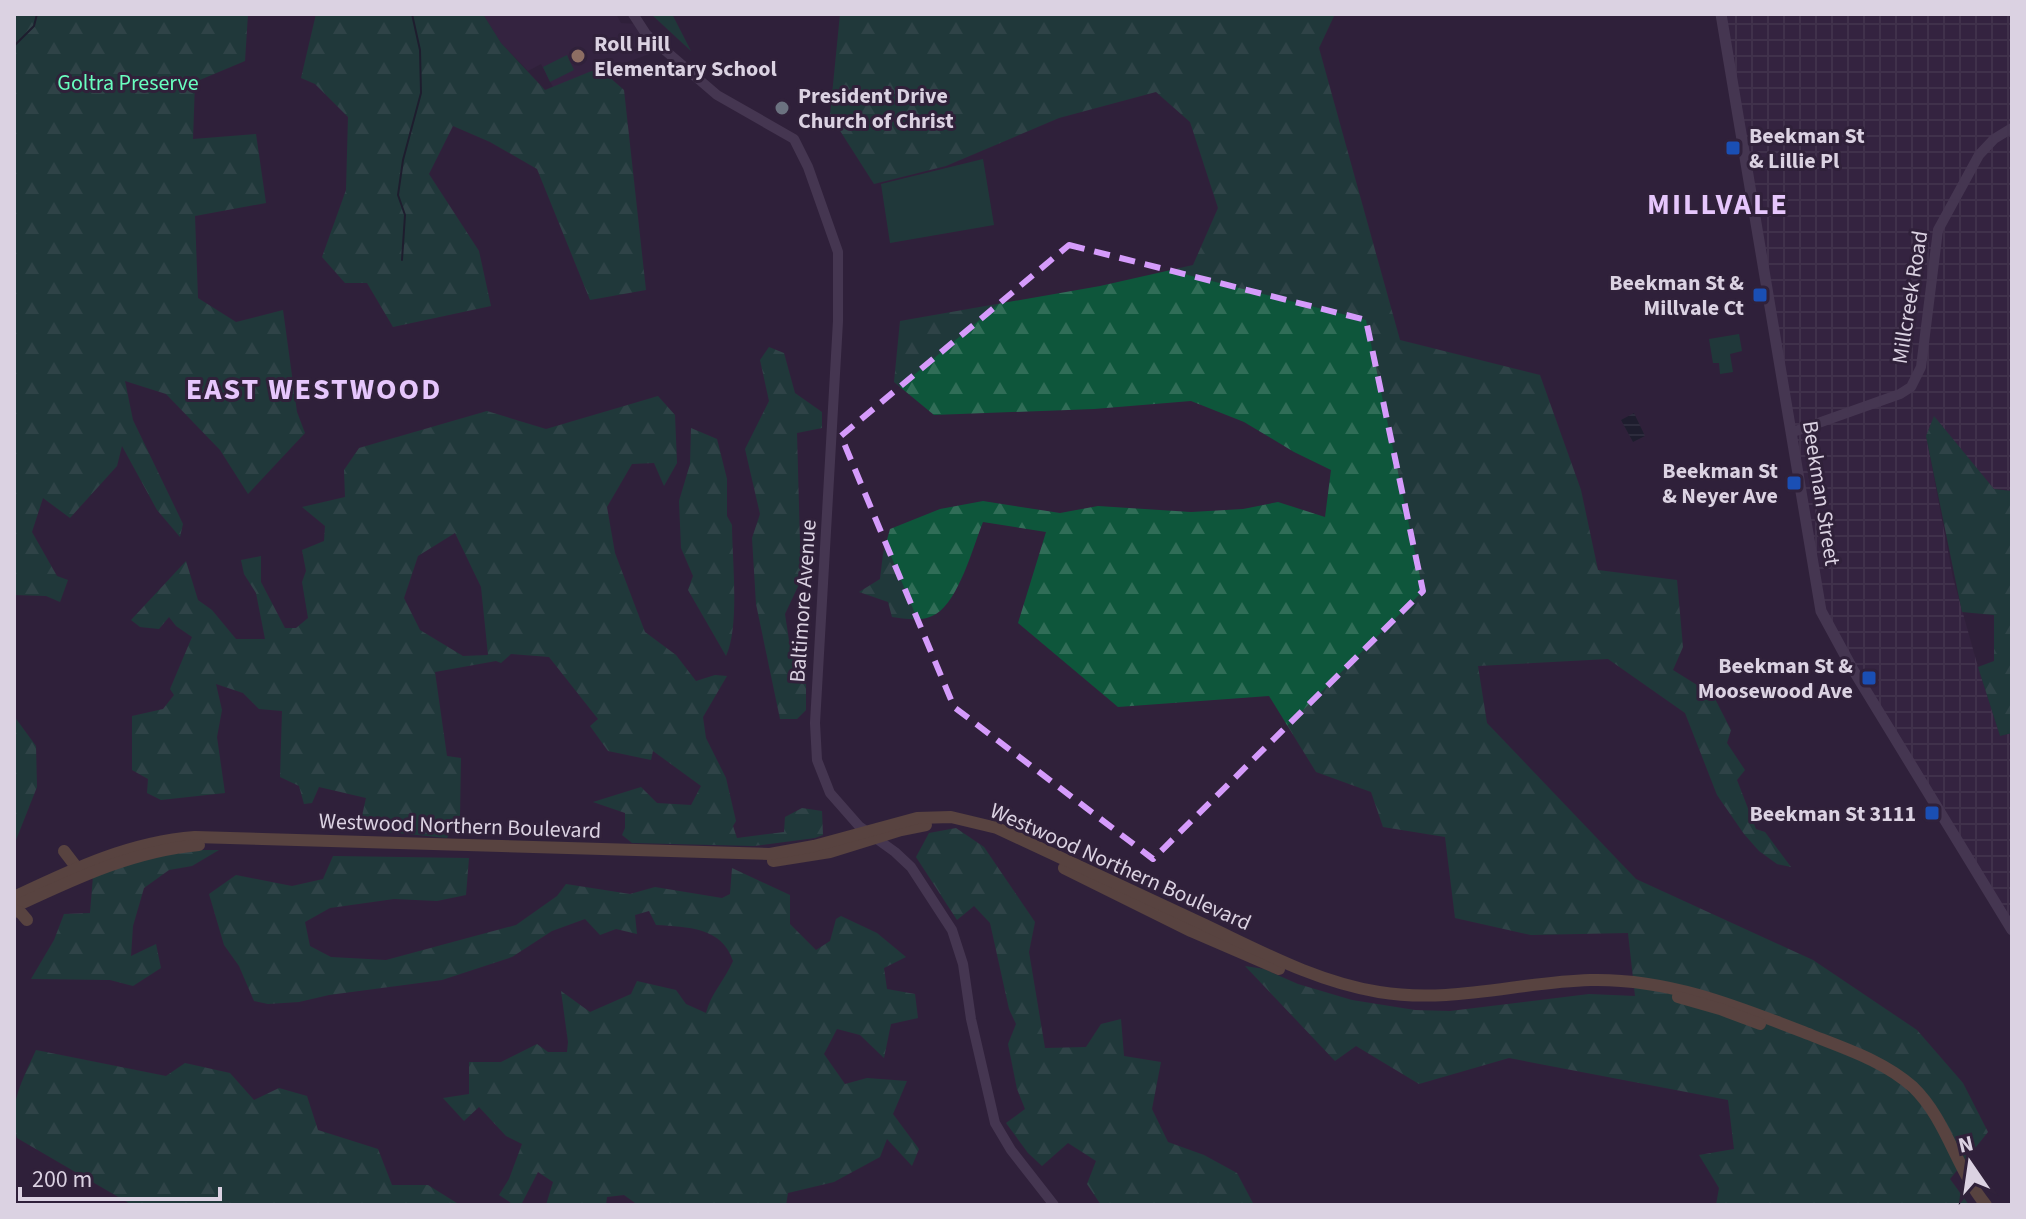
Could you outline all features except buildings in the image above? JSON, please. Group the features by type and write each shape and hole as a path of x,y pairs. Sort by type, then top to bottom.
{"main road":[{"name":"Beekman Street","path":"1721,14 1821,611 2012,930"},
{"name":"Westwood Northern Boulevard","path":"14,908 102,867 145,853 195,845 772,861 830,852 897,822 936,816 965,819 997,828 1300,970 1357,988 1410,995 1451,996 1557,983 1614,980 1654,984 1721,1000 1848,1049 1902,1079 1932,1111 1986,1205"},
{"name":"Westwood Northern Boulevard","path":"14,897 135,846 195,837 725,854 793,851 922,825 958,826 985,832 1191,931 1319,985 1379,1000 1459,1003 1590,987 1669,995 1720,1009 1861,1063 1903,1088 1935,1127 1976,1205"},
{"path":"64,851 77,868"},
{"path":"14,908 27,920"}],"street":[{"name":"Baltimore Avenue","path":"633,14 646,34 717,95 794,139 808,167 838,252 838,321 815,735 817,760 824,781 847,815 911,867 952,930 963,964 971,1019 995,1123 1011,1150 1054,1205"},
{"name":"Millcreek Road","path":"1793,432 1900,394 1916,381 1921,367 1938,230 1979,155 1994,139 2012,128"},
{"path":"841,839 847,815"}],"highlighted area":[{"path":"1069,245 1366,320 1423,591 1153,859 954,707 841,436"}],"shaded area":[{"name":"Roll Hill Elementary School","path":"483,14 616,14 621,23 639,24 663,49 554,89 541,64 528,71 501,43"},
{"path":"1721,14 2012,14 2012,491 1994,489 1934,417 1926,436 1953,578 1978,667 2000,736 2012,733 2012,930 1825,622"},
{"path":"1634,413 1645,436 1633,442 1621,420"}],"green space":[{"name":"Goltra Preserve","path":"14,14 248,14 245,61 195,82 193,139 256,134 266,203 195,216 198,298 236,322 283,310 297,412 305,433 248,494 220,450 166,394 125,381 133,420 183,524 180,537 157,510 122,446 117,466 70,518 43,498 32,532 57,576 68,580 60,602 46,596 14,595"},
{"path":"316,14 483,14 501,43 545,90 599,68 624,90 646,290 590,300 537,169 490,142 453,126 429,174 479,251 491,306 393,327 367,283 345,283 322,257 346,190 348,117 315,84 301,78"},
{"path":"651,14 672,14 691,51"},
{"path":"840,14 1335,14 1319,48 1400,340 1540,375 1581,490 1598,570 1677,580 1683,647 1673,670 1713,695 1731,730 1727,743 1745,770 1737,780 1756,829 1765,832 1791,867 1777,864 1759,851 1717,795 1685,713 1608,659 1478,666 1487,723 1636,879 1813,960 1917,1030 1963,1083 1988,1132 1950,1179 1969,1205 1716,1205 1719,1188 1699,1155 1734,1149 1728,1100 1509,1058 1419,1084 1356,1046 1335,1061 1245,966 1264,969 1298,984 1352,1000 1415,1010 1450,1011 1589,994 1635,996 1628,933 1531,935 1455,918 1445,837 1383,827 1371,792 1316,772 1269,696 1118,707 1018,623 1046,532 983,522 952,597 931,617 892,617 888,602 859,592 880,579 890,529 940,509 983,501 1060,513 1098,506 1191,512 1243,509 1278,502 1325,517 1331,470 1244,422 1191,401 1094,409 934,415 894,382 900,321 1100,286 1193,265 1218,208 1190,122 1156,92 1059,118 946,166 874,184 830,115"},
{"path":"567,55 574,70 550,82 543,67"},
{"path":"983,159 994,225 890,243 881,184"},
{"path":"1739,334 1742,351 1730,354 1733,372 1720,374 1719,363 1713,363 1709,339"},
{"path":"769,347 784,353 795,393 822,412 822,428 797,433 801,580 785,614 791,654 806,676 806,710 797,719 780,719 756,604 752,538 760,514 745,449 769,401 760,360"},
{"path":"658,396 675,415 677,463 664,486 654,463 632,464 607,507 615,553 645,632 676,655 696,681 715,675 727,676 703,717 706,738 726,778 737,838 784,832 785,817 802,808 822,811 823,835 754,846 632,843 622,835 625,813 593,802 641,787 657,803 691,805 701,786 653,751 651,760 608,751 590,726 598,719 549,657 511,654 501,663 496,661 435,672 447,756 461,758 460,815 447,838 359,829 366,798 319,787 312,803 304,804 299,786 280,777 282,711 259,709 243,693 216,684 222,710 217,737 225,793 161,800 147,793 148,779 132,770 132,716 163,709 174,695 170,689 192,637 169,617 159,629 140,627 131,620 186,561 198,600 212,610 236,639 265,639 256,593 244,574 241,560 261,556 261,582 285,628 296,628 308,618 302,582 306,571 302,550 324,541 325,526 302,507 345,497 344,470 359,448 487,411 546,429","holes":["455,533 481,587 488,655 463,656 420,630 404,598 418,556"]},
{"path":"1934,416 1994,489 2012,491 2012,733 2000,736 1978,667 1994,661 1994,615 1962,612 1926,436"},
{"path":"691,428 717,439 727,479 734,592 733,628 726,656 688,590 693,576 681,548 679,501 690,464"},
{"path":"14,716 36,746 37,787 14,845"},
{"path":"956,828 984,847 1035,922 1029,952 1045,1048 1086,1047 1101,1024 1121,1019 1124,1056 1161,1062 1152,1109 1168,1142 1204,1155 1237,1173 1254,1205 1101,1205 1087,1184 1096,1161 1068,1143 1042,1166 1028,1153 1006,1123 1025,1109 1017,1089 1008,1044 1016,1024 1009,1009 990,923 974,906 957,920 916,857 929,833"},
{"path":"219,850 192,866 169,870 144,888 133,926 131,956 156,944 161,968 133,986 110,980 31,979 54,940 64,914 90,913 93,876 144,857"},
{"path":"333,856 469,858 466,895 437,901 394,899 330,908 305,922 310,946 331,957 386,960 516,925 557,896 566,884 630,894 655,887 722,898 730,894 732,868 790,895 790,924 816,950 830,941 836,919 841,916 877,933 906,957 884,968 887,989 915,994 918,1018 891,1024 884,1058 860,1035 837,1029 824,1054 845,1084 867,1078 907,1081 893,1114 919,1149 912,1166 887,1139 880,1157 834,1182 788,1193 786,1205 638,1205 624,1195 607,1197 606,1205 546,1205 553,1182 538,1172 522,1203 514,1205 499,1195 509,1179 522,1144 506,1136 479,1107 464,1121 443,1098 469,1094 469,1062 501,1062 537,1044 548,1052 567,1052 561,991 590,1012 631,994 637,981 676,990 686,1004 706,1013 733,961 728,950 721,941 702,931 656,925 649,911 635,915 637,934 616,929 600,935 585,919 552,931 512,957 442,980 299,1002 268,1004 254,1001 239,966 224,945 209,894 236,875 292,886 323,879"},
{"path":"36,1050 166,1076 185,1063 230,1073 254,1100 279,1088 307,1096 318,1130 378,1149 392,1185 428,1185 460,1205 132,1205 17,1138 15,1104"}],"waterway":[{"path":"14,46 34,26 37,14"},
{"path":"402,260 405,215 398,195 403,160 421,93 420,50 412,14"}],"place":[{"name":"Roll Hill Elementary School","path":"578,56"},
{"name":"President Drive Church of Christ","path":"782,108"},
{"name":"Beekman St & Lillie Pl","path":"1733,148"},
{"name":"Beekman St & Millvale Ct","path":"1760,295"},
{"name":"Beekman St & Neyer Ave","path":"1794,483"},
{"name":"Beekman St & Moosewood Ave","path":"1869,678"},
{"name":"Beekman St 3111","path":"1932,813"}],"district":[{"name":"MILLVALE","path":"1718,204"},
{"name":"EAST WESTWOOD","path":"314,389"}]}
